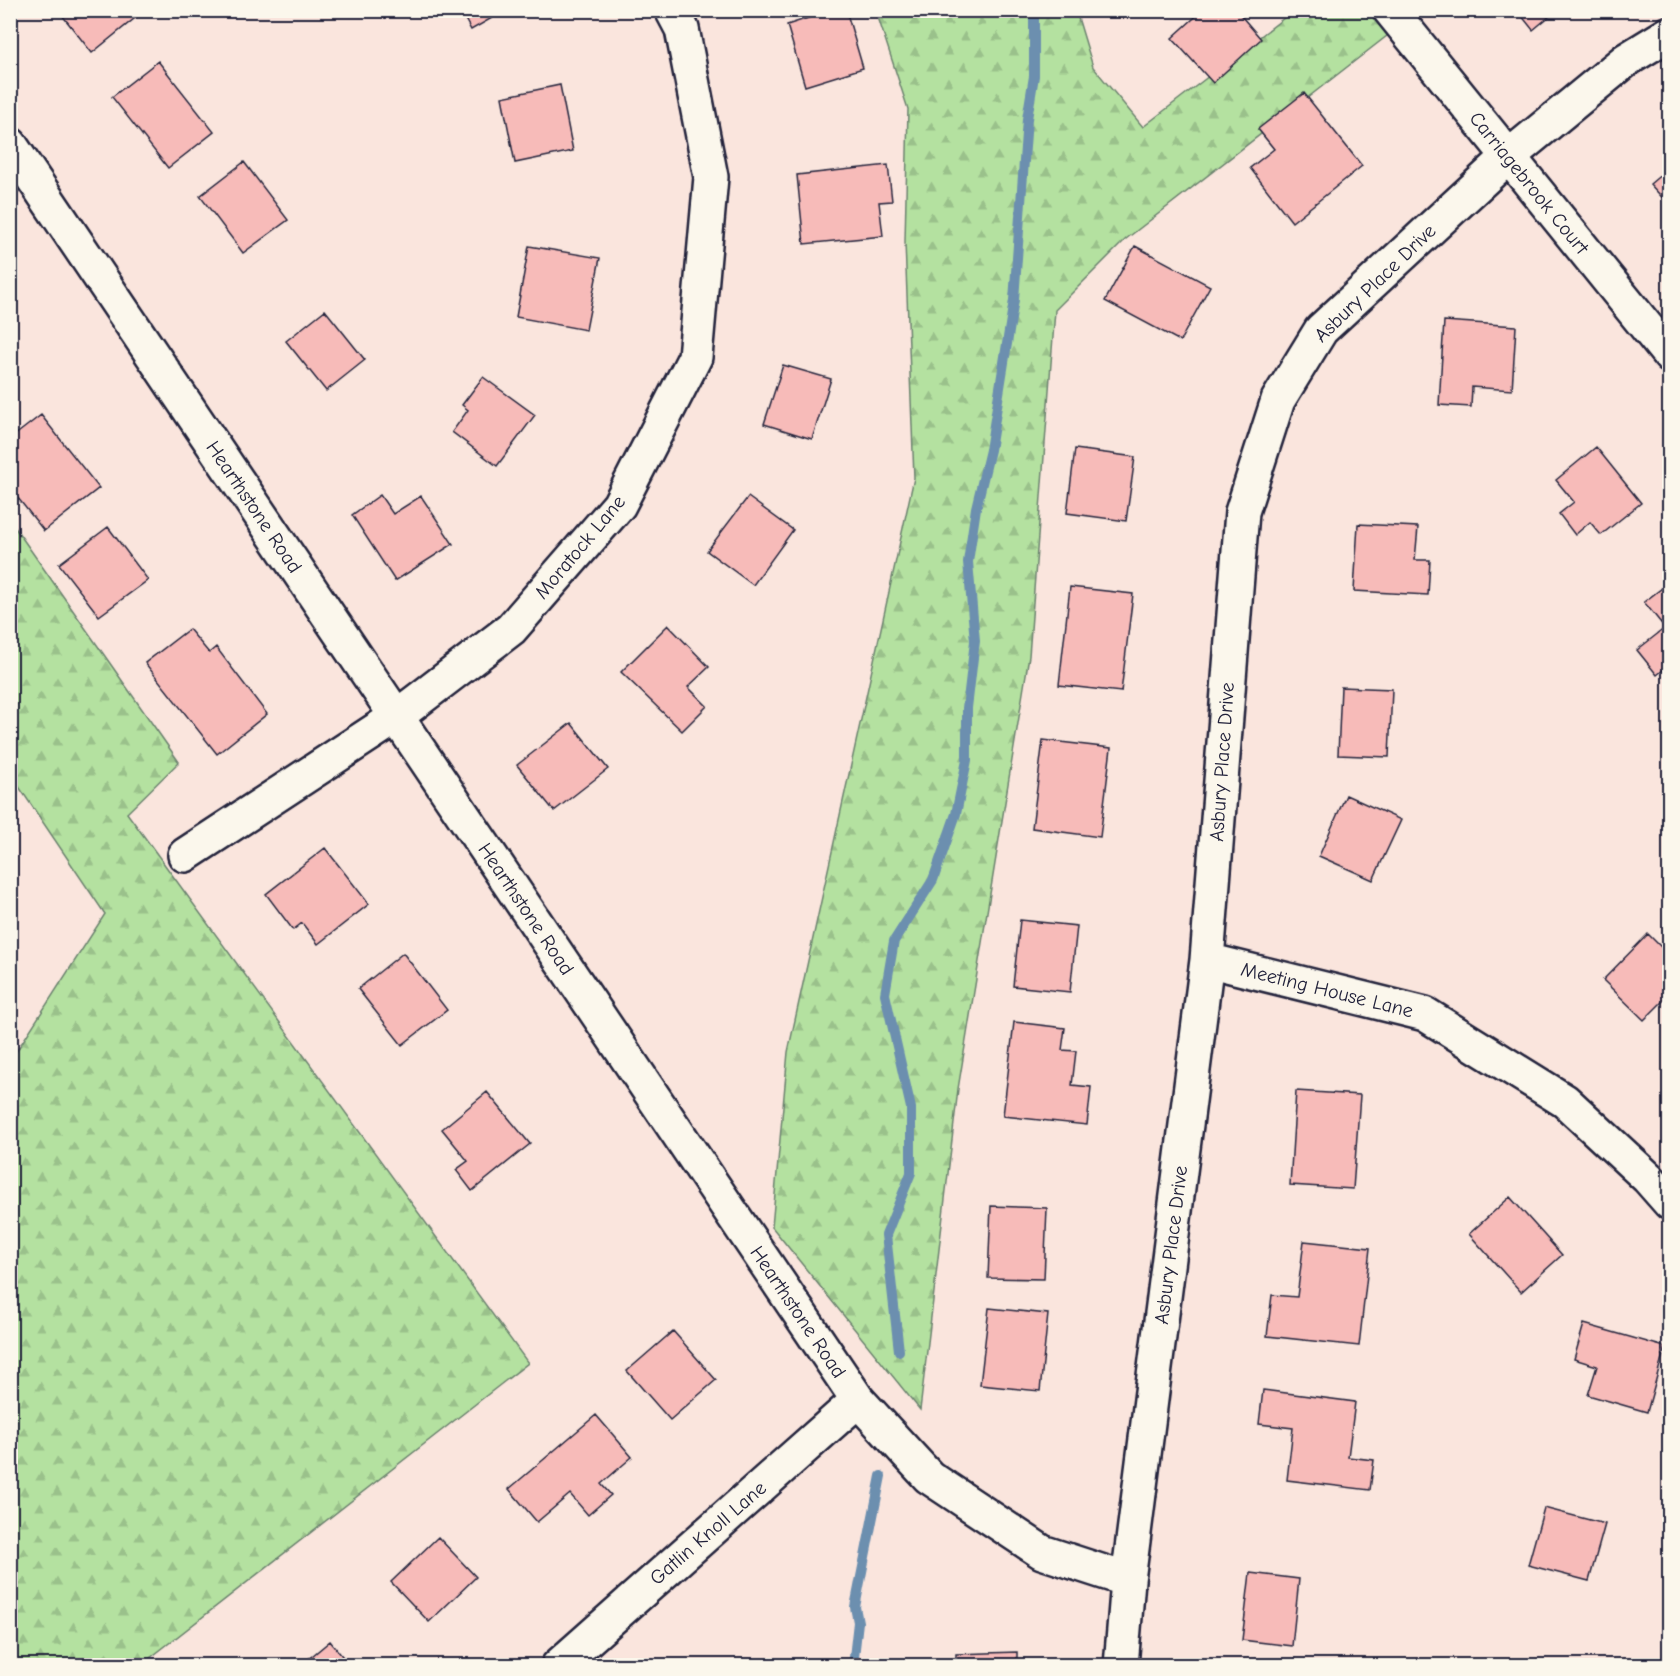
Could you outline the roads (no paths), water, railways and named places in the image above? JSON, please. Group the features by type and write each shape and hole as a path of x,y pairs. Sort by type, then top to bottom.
{"street":[{"name":"Moratock Lane","path":"185,855 396,717 511,629 619,505 694,357 711,177 682,29 672,10"},
{"name":"Carriagebrook Court","path":"1389,10 1670,356"},
{"name":"Asbury Place Drive","path":"1121,1665 1128,1580 1207,960 1242,512 1278,400 1322,330 1508,157 1626,60 1670,33"},
{"name":"Hearthstone Road","path":"10,144 858,1400 929,1477 939,1484 1042,1552 1128,1580"},
{"name":"Meeting House Lane","path":"1207,960 1425,1014 1565,1101 1648,1178 1670,1203"},
{"name":"Gatlin Knoll Lane","path":"558,1665 858,1400"}],"waterway":[{"path":"899,1351 886,1235 911,1173 911,1108 885,994 894,941 933,880 956,814 967,760 967,708 975,641 968,562 976,508 990,450 1014,300 1027,119 1034,76 1034,10"},
{"path":"853,1666 858,1622 855,1607 881,1476"}]}
